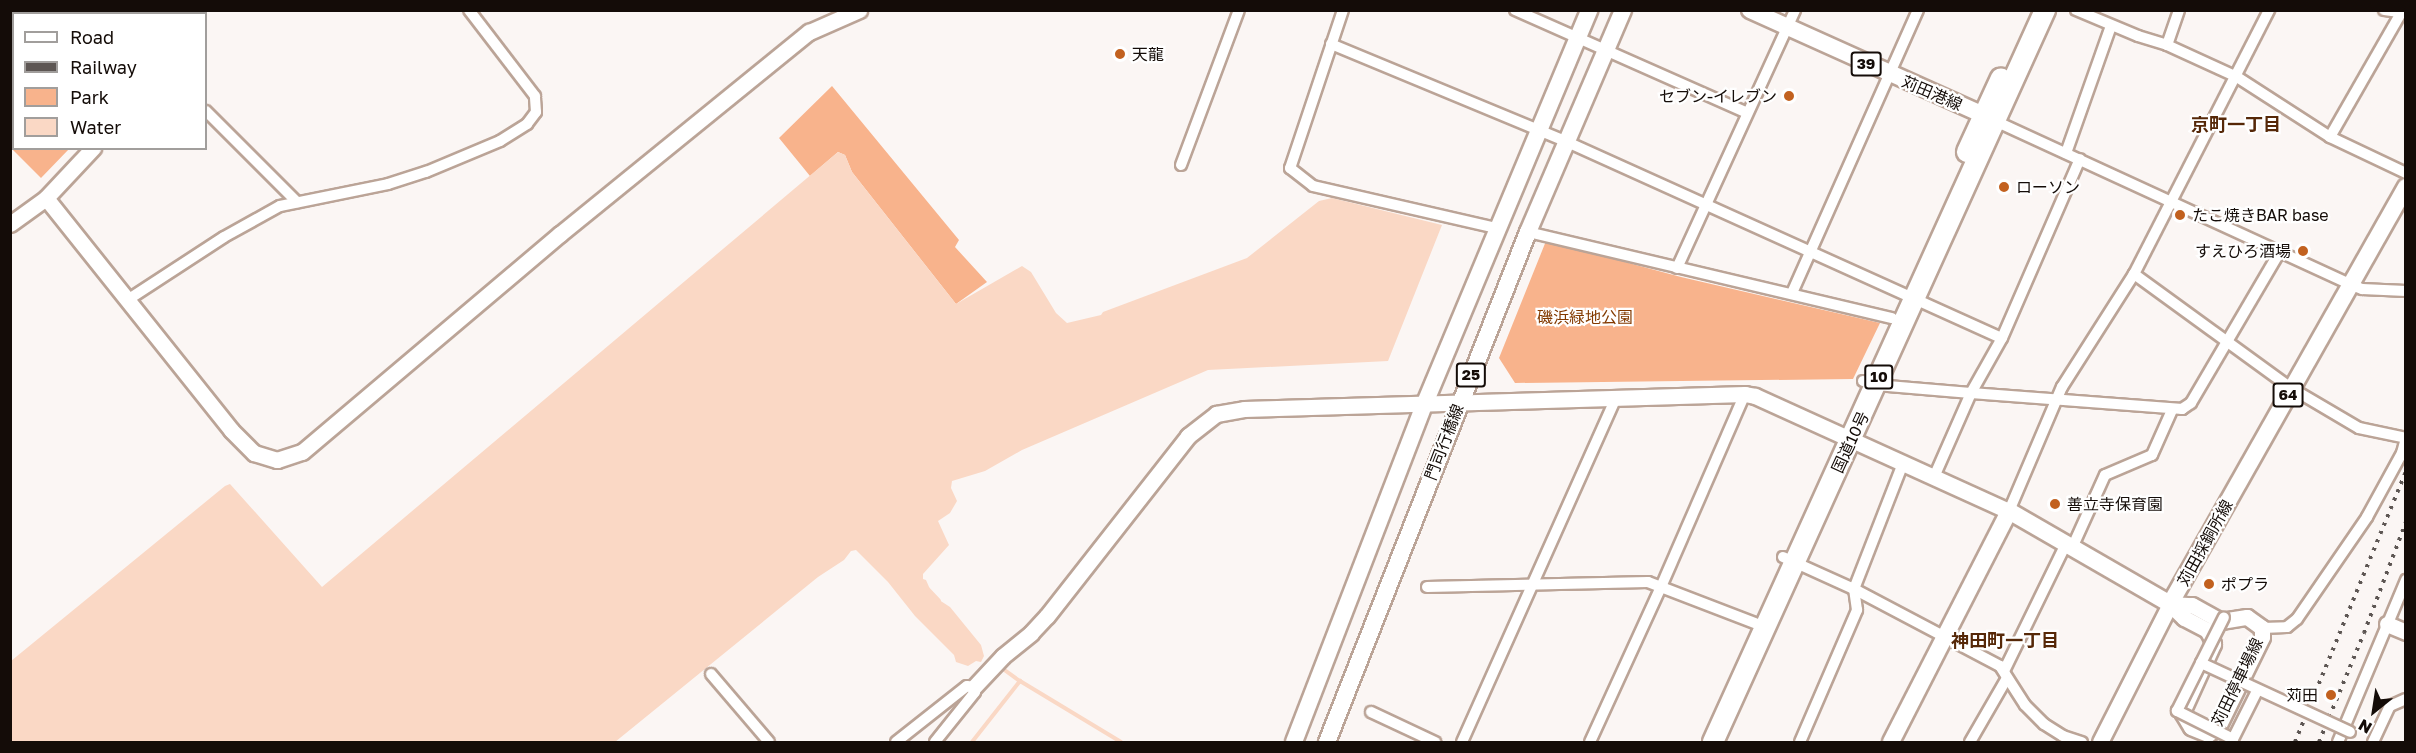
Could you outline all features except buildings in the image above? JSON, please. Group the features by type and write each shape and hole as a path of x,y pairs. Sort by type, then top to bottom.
{"highway":[{"name":"国道10号","path":"1990,118 2032,10"},
{"name":"国道10号","path":"1713,742 1789,559 1990,118 2045,10"},
{"name":"国道10号","path":"1869,383 1893,318 1909,297"},
{"name":"国道10号","path":"1701,742 1755,623 1789,559"}],"main road":[{"name":"門司行橋線","path":"1294,742 1425,403 1588,10"},
{"name":"門司行橋線","path":"1327,742 1459,402 1565,141 1623,10"},
{"name":"苅田港線","path":"1750,10 1990,118"},
{"name":"苅田採銅所線","path":"2009,511 2170,604 2406,187"},
{"path":"1891,742 1947,637 2009,511"}],"street":[{"path":"129,299 224,237 280,206 388,184 426,172 500,141 527,124 536,112 535,96 469,10"},
{"path":"46,198 129,299 231,430 254,453 277,460 302,452 560,234 809,32 858,10"},
{"path":"1181,165 1239,10"},
{"path":"1330,10 1342,12 1290,168 1313,186 1497,228"},
{"path":"1515,10 1747,113"},
{"path":"1677,268 1794,10"},
{"path":"1792,293 1918,10"},
{"path":"2076,10 2111,26 2167,45 2237,77 2330,137 2406,173"},
{"path":"2167,45 2179,10"},
{"path":"935,742 975,692 974,687 1003,656 1031,633 1047,616 1188,436 1216,414 1244,409 1745,394 1755,396 2009,511 2062,387 2134,274 2237,77 2269,10"},
{"path":"2330,137 2403,14 2384,10"},
{"path":"2066,153 2111,26"},
{"path":"1331,44 1538,129 2002,338"},
{"path":"207,112 297,202"},
{"path":"1990,118 2352,285 2362,289 2406,291"},
{"path":"10,224 46,198 91,150"},
{"path":"1934,477 1971,393 2002,338 2080,159"},
{"path":"1528,232 1893,318"},
{"path":"1869,383 2172,410 2182,409 2191,403 2280,251"},
{"path":"2134,274 2227,339 2291,388 2359,429 2406,438 2402,453 2367,517 2297,619 2287,627 2262,628"},
{"path":"1590,742 1745,394"},
{"path":"1462,742 1616,397"},
{"path":"1971,742 2105,475 2152,455 2172,410"},
{"path":"1800,742 1857,610 1854,589 1903,463"},
{"path":"1789,559 1854,589 2000,666 2025,705 2044,724 2063,736 2082,742"},
{"path":"1426,587 1648,582 1755,623"},
{"path":"2338,742 2405,584"},
{"path":"2100,742 2170,604"},
{"name":"苅田停車場線","path":"2170,604 2192,605 2221,621 2247,617 2262,628 2262,637 2214,732 2203,733 2191,727 2182,712 2213,644 2211,637 2207,630 2184,618 2170,604"},
{"path":"2224,617 2177,711 2233,739 2257,691"},
{"path":"2387,624 2406,632"},
{"path":"2201,663 2257,691 2350,732"},
{"path":"711,674 769,742"},
{"path":"896,742 967,686 974,687"},
{"path":"2373,742 2390,706 2406,699"},
{"path":"1371,712 1435,742"}],"green space":[{"path":"11,10 144,10 144,12 12,12 11,77"},
{"path":"832,86 959,240 955,247 987,282 956,304 852,172 845,155 838,152 810,176 779,138"},
{"path":"12,99 12,149 11,148"},
{"path":"13,150 68,150 41,178"},
{"name":"磯浜緑地公園","path":"1546,241 1681,277 1880,323 1853,379 1515,383 1499,358"}],"water":[{"path":"838,152 845,155 852,172 956,304 1022,266 1031,272 1056,313 1067,323 1101,315 1103,312 1247,258 1319,201 1332,198 1442,225 1388,361 1208,370 1022,450 985,471 952,481 951,488 957,501 950,513 938,521 949,545 923,574 923,579 926,580 933,596 950,607 981,645 984,656 981,662 976,661 968,666 956,662 954,655 915,616 888,582 856,550 851,551 844,560 818,577 615,742 11,742 11,661 225,486 230,484 322,587"}],"waterway":[{"path":"928,589 939,601"},
{"path":"999,666 1020,681"},
{"path":"972,742 1020,681 1121,742"}],"railway":[{"path":"2295,742 2406,472"},
{"path":"2319,742 2406,522"}],"place":[{"name":"天龍","path":"1120,54"},
{"name":"セブン-イレブン","path":"1789,96"},
{"name":"ローソン","path":"2004,187"},
{"name":"たこ焼きBAR base","path":"2180,215"},
{"name":"すえひろ酒場","path":"2303,251"},
{"name":"善立寺保育園","path":"2055,504"},
{"name":"ポプラ","path":"2209,584"},
{"name":"苅田","path":"2331,695"}],"district":[{"name":"京町一丁目","path":"2236,124"},
{"name":"神田町一丁目","path":"2005,640"}]}
